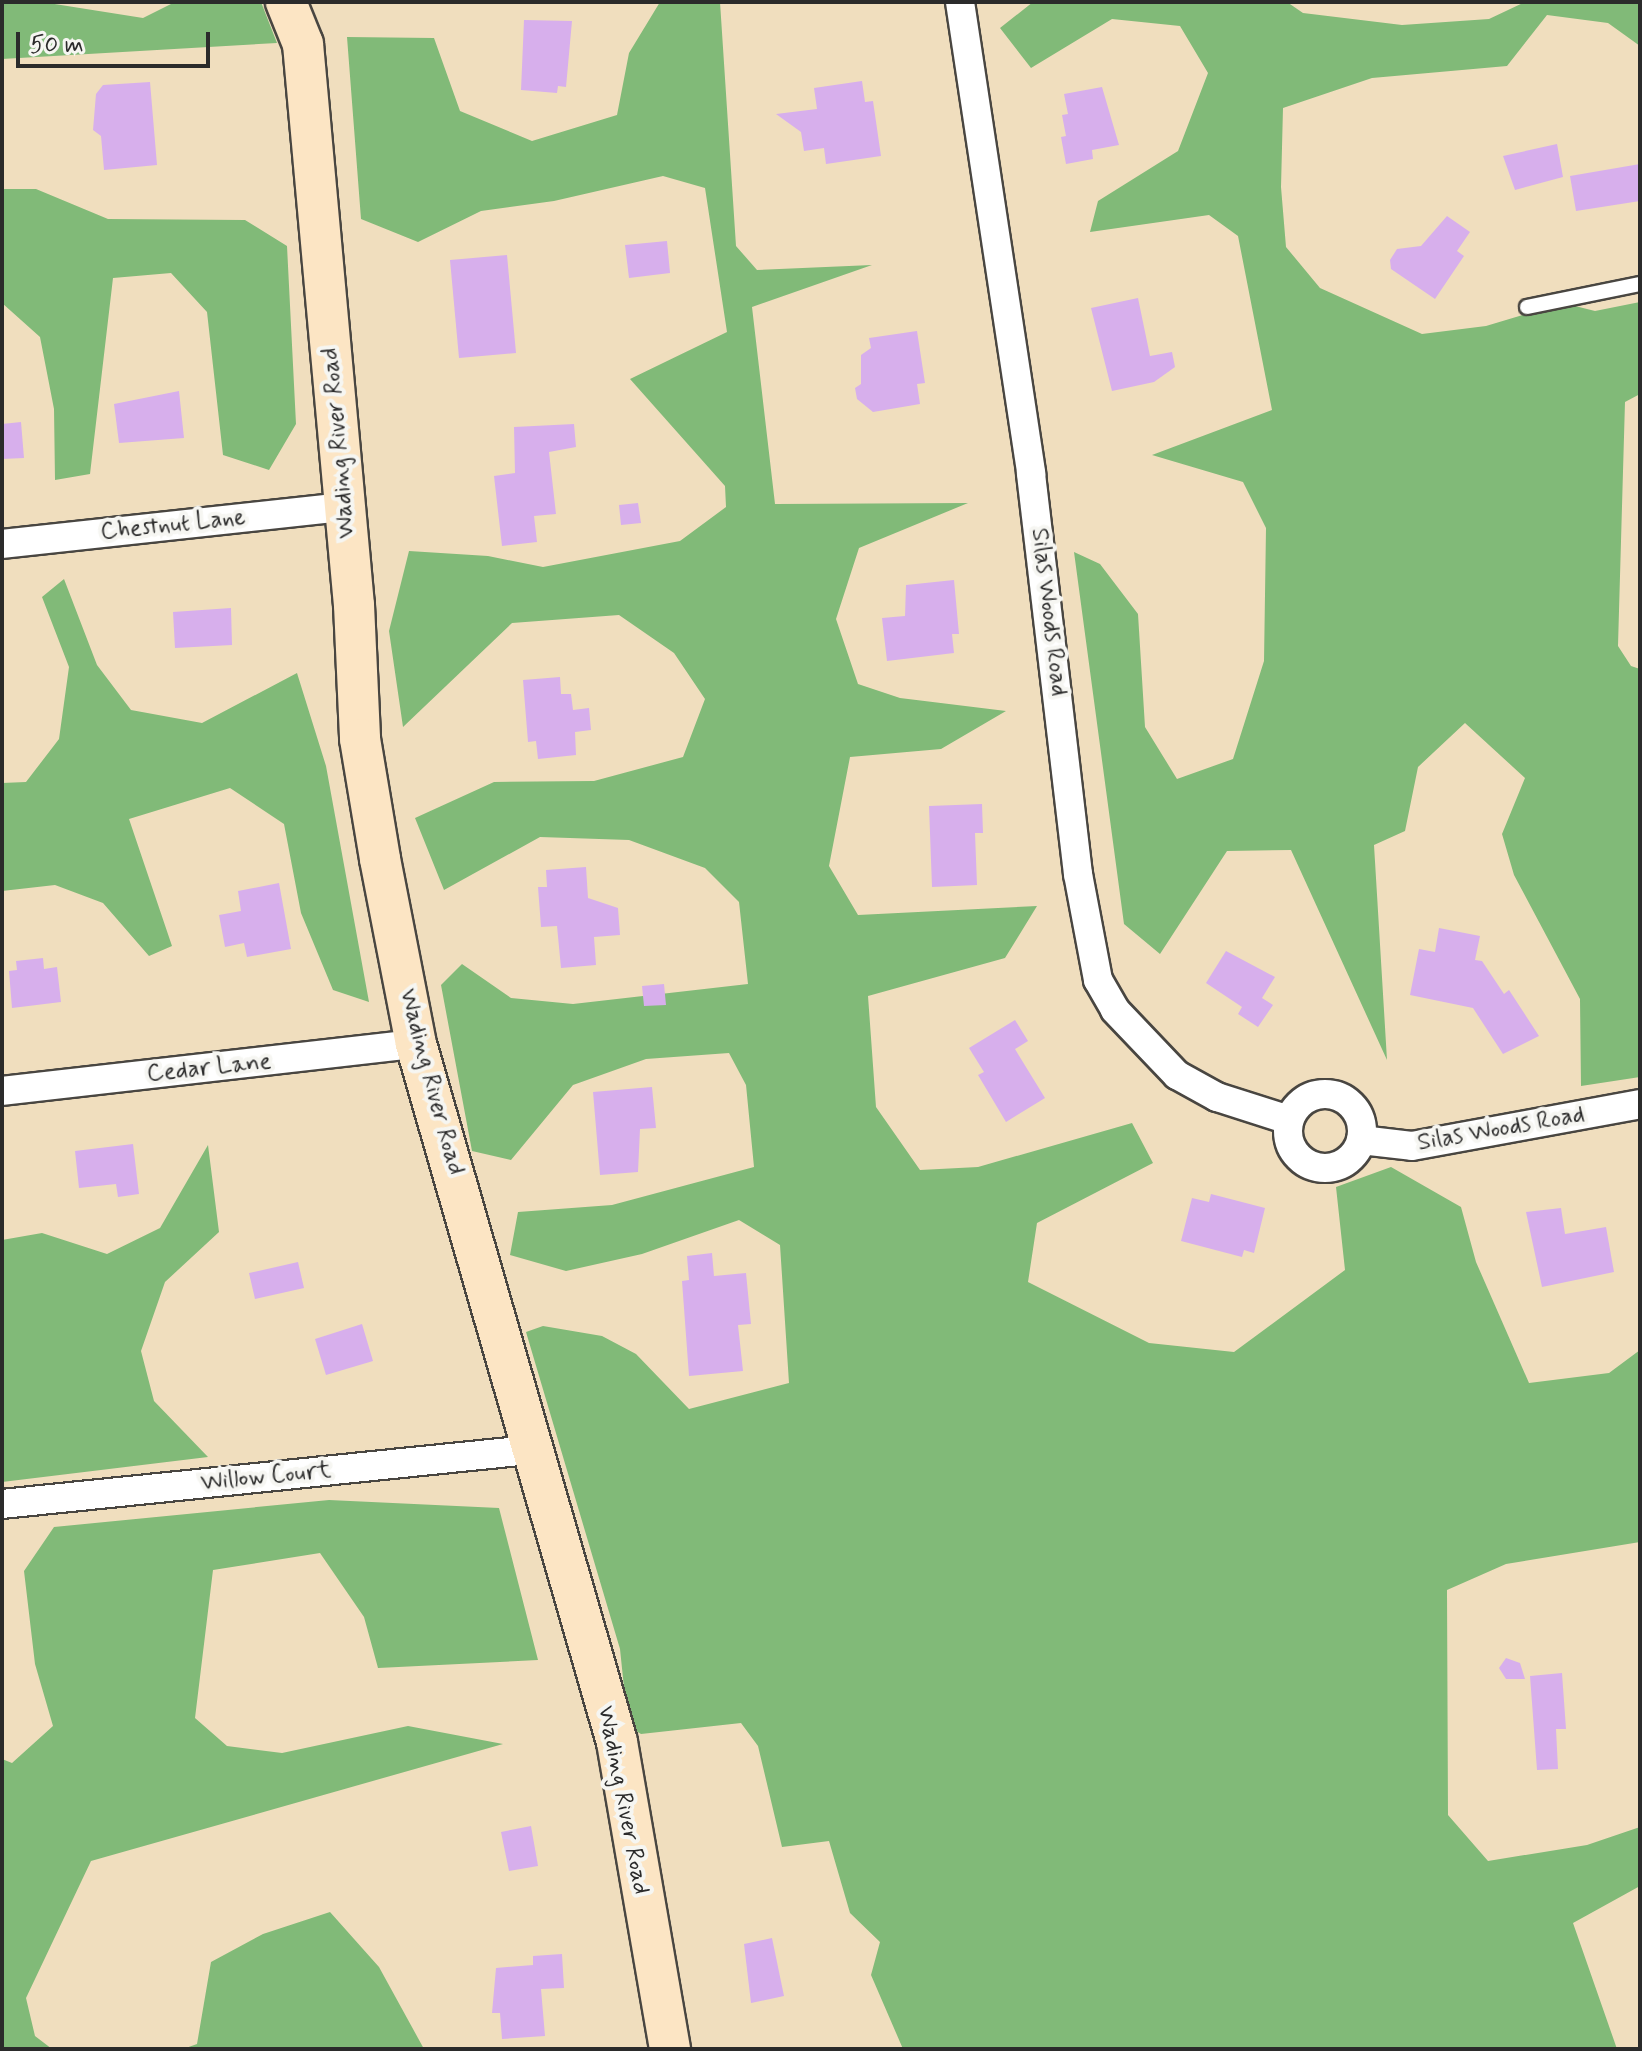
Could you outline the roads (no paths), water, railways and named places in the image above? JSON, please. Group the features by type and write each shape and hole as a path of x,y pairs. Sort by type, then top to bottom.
{"main road":[{"name":"Wading River Road","path":"286,2 303,44 344,507 360,739 416,1044 447,1140 529,1450 617,1742 670,2049"}],"street":[{"name":"Silas Woods Road","path":"960,2 1031,474 1078,874 1098,980 1124,1020 1177,1075 1242,1107 1289,1120"},
{"name":"Chestnut Lane","path":"2,544 344,507"},
{"name":"Cedar Lane","path":"2,1091 416,1044"},
{"path":"1338,1096 1357,1111 1361,1140 1342,1165 1317,1168 1306,1164 1290,1145 1289,1120 1303,1101 1338,1096"},
{"name":"Silas Woods Road","path":"1361,1140 1412,1146 1640,1104"},
{"name":"Willow Court","path":"2,1504 529,1450"}],"lane":[{"path":"1527,307 1640,284"}]}
